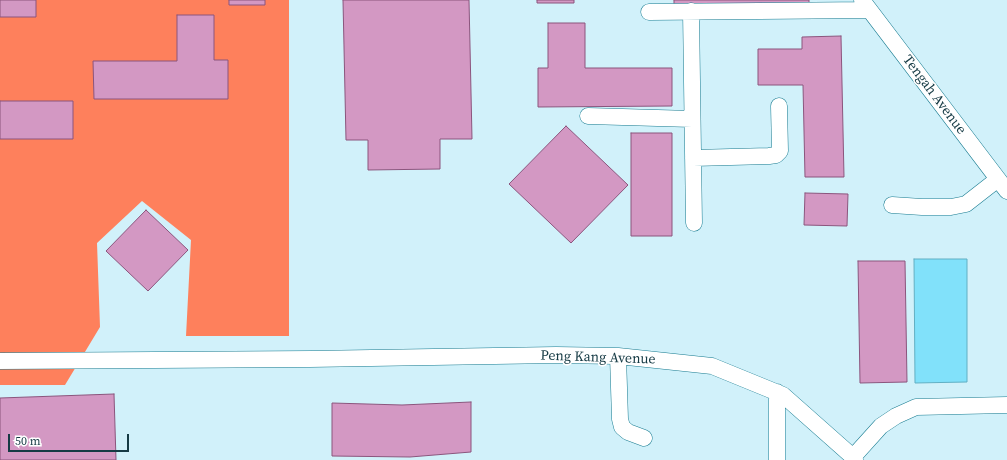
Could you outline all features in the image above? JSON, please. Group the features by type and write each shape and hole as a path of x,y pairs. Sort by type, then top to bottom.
{"lane":[{"path":"649,12 865,5"},
{"name":"Tengah Avenue","path":"865,5 1003,185"},
{"path":"691,11 694,223"},
{"path":"693,158 776,155 780,151 779,106"},
{"path":"588,116 692,119"},
{"path":"892,205 944,207 966,204 1003,185"},
{"name":"Peng Kang Avenue","path":"0,361 310,359 556,355 618,356 712,366 783,395 854,458"},
{"path":"618,356 620,419 622,427 628,432 644,438"},
{"path":"777,392 777,460"},
{"path":"854,458 881,426 896,416 916,408 1007,405"}],"shaded area":[{"path":"0,0 289,0 289,336 186,336 191,240 142,201 97,243 100,327 65,385 0,385"}],"water":[{"path":"914,259 967,259 967,382 915,383"}],"building":[{"path":"0,0 36,0 36,17 0,17"},
{"path":"229,0 265,0 265,5 229,5"},
{"path":"343,0 469,0 472,139 440,139 440,169 368,170 368,140 346,140"},
{"path":"537,0 574,0 574,3 537,3"},
{"path":"674,0 809,0 809,5 674,5"},
{"path":"177,15 214,15 214,60 228,60 228,99 94,99 93,61 177,61"},
{"path":"548,23 585,23 585,68 672,68 672,106 538,107 538,68 548,68"},
{"path":"841,36 844,177 805,177 803,85 758,85 758,49 802,49 802,37"},
{"path":"0,101 73,101 73,139 0,139"},
{"path":"566,126 628,185 571,243 509,184"},
{"path":"631,133 672,133 672,236 631,236"},
{"path":"805,193 848,194 847,226 804,225"},
{"path":"146,210 188,250 148,291 106,251"},
{"path":"858,261 905,261 907,382 860,383"},
{"path":"114,394 116,460 0,460 0,398"},
{"path":"471,402 471,452 410,457 332,456 332,403 402,405"}]}
